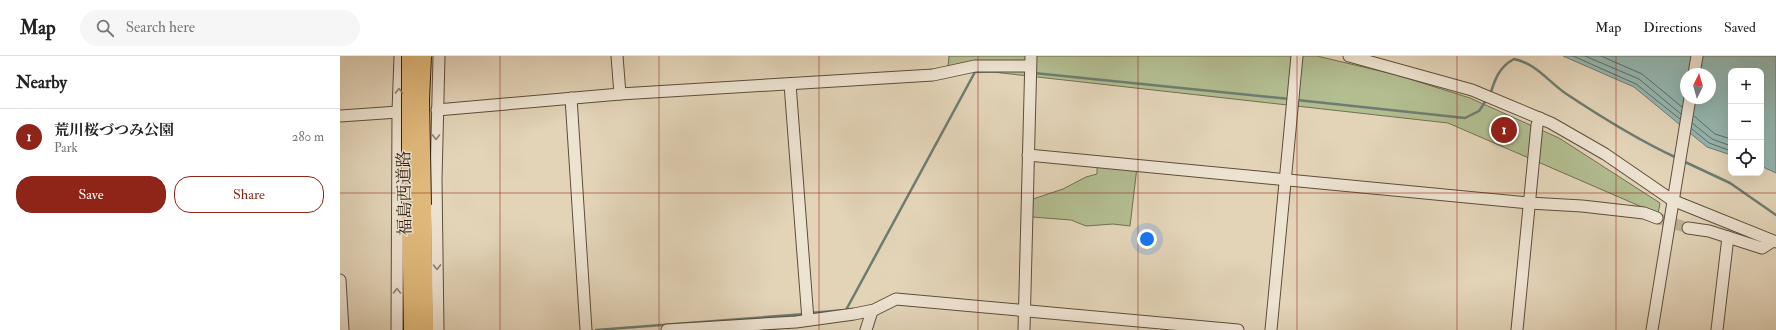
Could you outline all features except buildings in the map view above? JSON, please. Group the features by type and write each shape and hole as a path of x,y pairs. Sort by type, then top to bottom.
{"highway":[{"name":"福島西道路","path":"410,56 409,105 425,330"},
{"name":"福島西道路","path":"412,330 423,56"}],"street":[{"path":"397,330 398,112 400,56"},
{"path":"438,330 437,110 439,56"},
{"path":"617,56 620,94"},
{"path":"1271,330 1297,56"},
{"path":"1349,56 1472,90 1540,118 1606,154 1672,199 1775,241"},
{"path":"1695,68 1697,56"},
{"path":"437,110 620,94 933,75 975,66 1031,61 1024,330"},
{"path":"790,84 808,320"},
{"path":"571,98 586,330"},
{"path":"1652,330 1672,199 1689,104"},
{"path":"340,116 398,112"},
{"path":"1516,330 1537,125 1540,118"},
{"path":"1028,154 1529,203 1582,206 1644,213 1657,218"},
{"path":"1688,228 1709,231 1762,248 1775,241"},
{"path":"1717,330 1728,237"},
{"path":"340,280 343,330"},
{"path":"667,330 808,320 872,310 896,299 1025,310 1174,327 1238,330"},
{"path":"866,330 872,310"}],"green space":[{"path":"949,56 1317,56 1397,75 1470,98 1559,138 1660,203 1658,214 1448,123 948,67"},
{"path":"1097,164 1137,167 1130,226 1113,224 1086,226 1071,220 1032,217 1033,199 1063,189 1086,177 1097,174"}],"water":[{"path":"1563,56 1776,56 1776,173 1764,167 1764,68 1728,68 1728,154 1707,147 1634,87"}],"waterway":[{"path":"1490,95 1501,70 1514,59 1522,61 1535,68 1565,93 1606,119 1648,144 1677,158"},
{"path":"810,313 846,310 975,72 1003,71"},
{"path":"1034,73 1290,99"},
{"path":"1297,100 1465,118 1479,111 1487,99"},
{"path":"1683,161 1730,183 1776,215"},
{"path":"596,330 805,314"}],"tunnel":[{"path":"1657,218 1688,228"}],"place":[{"name":"荒川桜づつみ公園","path":"1504,130"}]}
